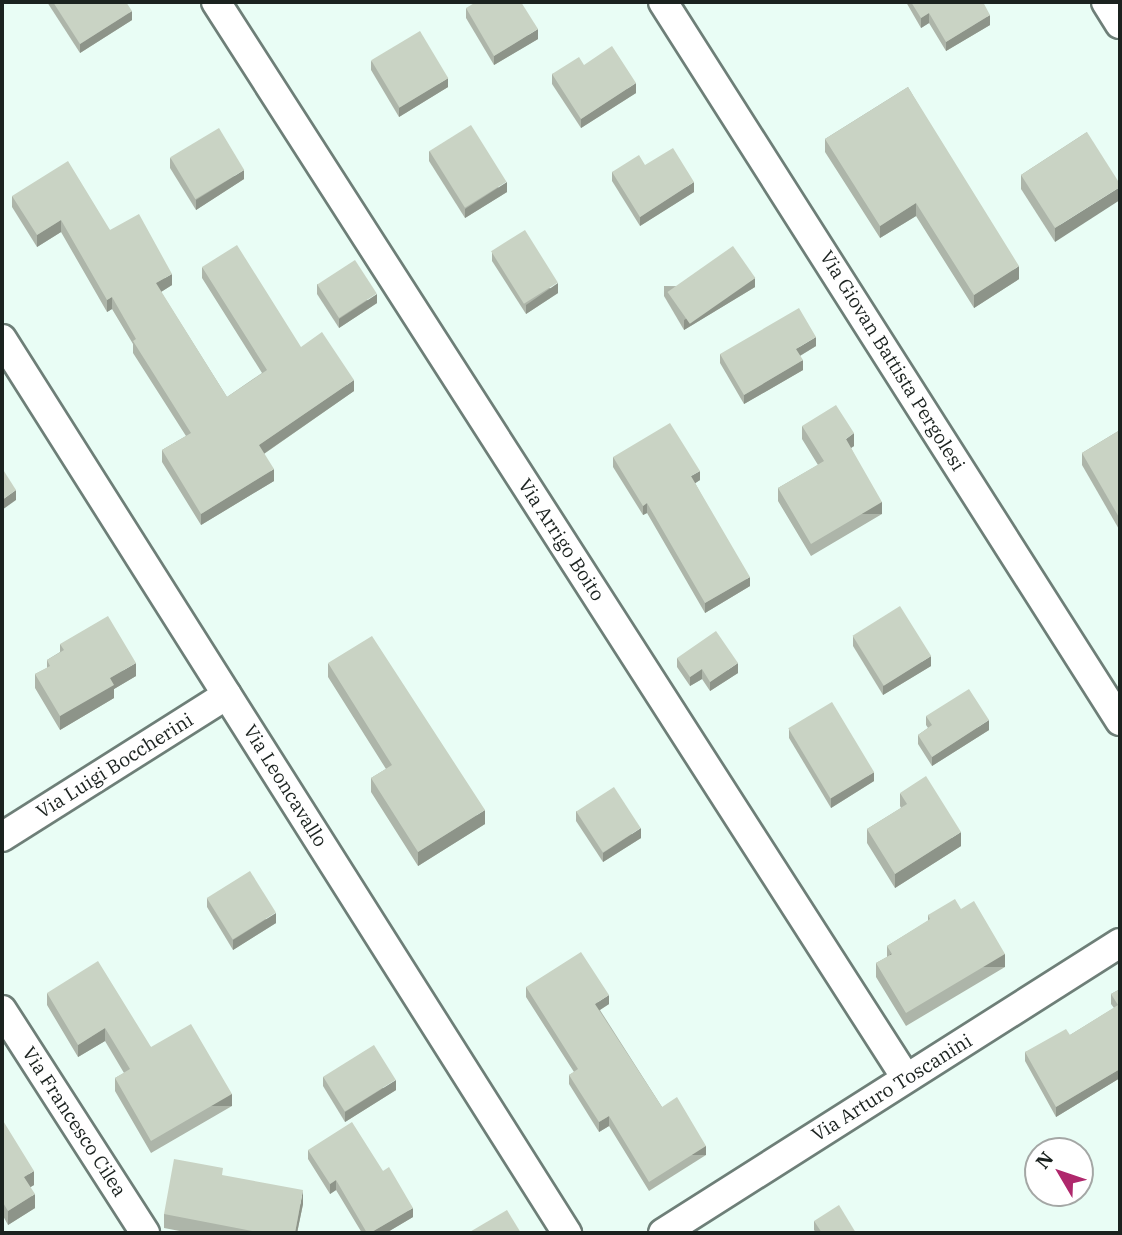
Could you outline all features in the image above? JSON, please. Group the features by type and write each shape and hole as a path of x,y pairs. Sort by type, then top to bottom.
{"street":[{"name":"Via Arrigo Boito","path":"216,2 906,1078"},
{"name":"Via Giovan Battista Pergolesi","path":"663,2 1120,721"},
{"path":"1106,2 1120,24"},
{"name":"Via Leoncavallo","path":"2,339 567,1233"},
{"name":"Via Luigi Boccherini","path":"2,837 227,695"},
{"name":"Via Arturo Toscanini","path":"663,1233 1120,943"},
{"name":"Via Francesco Cilea","path":"2,1010 145,1233"}],"building":[{"path":"53,2 126,2 132,11 80,44"},
{"path":"476,2 521,2 538,29 494,56 466,8"},
{"path":"911,2 983,2 990,15 946,42 929,13 921,18"},
{"path":"420,31 448,78 399,108 371,60"},
{"path":"612,46 636,83 581,119 552,74 579,57 584,65"},
{"path":"908,87 1019,266 974,295 916,203 880,226 825,139"},
{"path":"471,125 507,182 465,208 429,151"},
{"path":"219,128 244,170 195,199 170,157"},
{"path":"1087,132 1120,187 1055,228 1021,175"},
{"path":"673,148 694,182 640,217 612,172 639,155 645,165"},
{"path":"68,161 110,230 139,214 172,274 156,283 227,397 267,370 202,267 237,245 301,347 322,332 354,380 259,445 274,469 201,514 162,450 191,433 133,341 136,339 112,297 107,300 61,220 37,235 12,196"},
{"path":"525,230 558,283 524,304 491,251"},
{"path":"733,246 755,278 690,324 667,292"},
{"path":"355,260 377,294 339,318 317,285"},
{"path":"799,308 816,337 796,349 803,360 744,395 720,354"},
{"path":"836,405 854,433 846,439 882,502 811,544 778,488 824,461 802,426"},
{"path":"670,423 700,471 691,476 750,577 705,603 647,503 643,506 613,457"},
{"path":"1120,430 1120,519 1082,453"},
{"path":"2,468 16,490 2,500"},
{"path":"900,606 931,656 884,686 853,636"},
{"path":"108,616 136,663 110,678 114,685 60,716 35,674 50,666 47,660 64,650 60,644"},
{"path":"716,631 738,663 710,682 702,669 690,677 677,658"},
{"path":"372,636 485,810 418,852 371,778 392,765 328,663"},
{"path":"969,689 989,720 932,757 918,735 932,725 926,716"},
{"path":"832,702 874,772 831,799 788,728"},
{"path":"926,776 961,832 895,874 867,829 907,804 900,793"},
{"path":"614,787 641,828 603,853 576,812"},
{"path":"250,871 276,913 233,940 207,898"},
{"path":"955,899 961,909 974,901 1005,954 906,1013 876,963 892,954 887,946 930,919 928,915"},
{"path":"581,952 609,995 595,1004 662,1107 677,1097 706,1146 649,1182 609,1116 599,1122 569,1075 578,1069 526,987"},
{"path":"98,961 151,1047 191,1024 232,1094 151,1141 115,1078 130,1069 105,1028 78,1045 47,993"},
{"path":"1120,989 1120,1069 1056,1107 1025,1052 1066,1029 1070,1035 1118,1005 1111,994"},
{"path":"374,1045 396,1080 345,1112 323,1077"},
{"path":"2,1119 34,1171 24,1177 35,1194 8,1211 2,1201"},
{"path":"352,1122 383,1171 389,1167 413,1208 370,1233 367,1233 336,1180 330,1184 308,1150"},
{"path":"174,1159 223,1168 222,1175 303,1190 295,1233 262,1233 164,1214"},
{"path":"839,1205 856,1233 822,1233 814,1221"},
{"path":"507,1210 521,1233 468,1233"}]}
